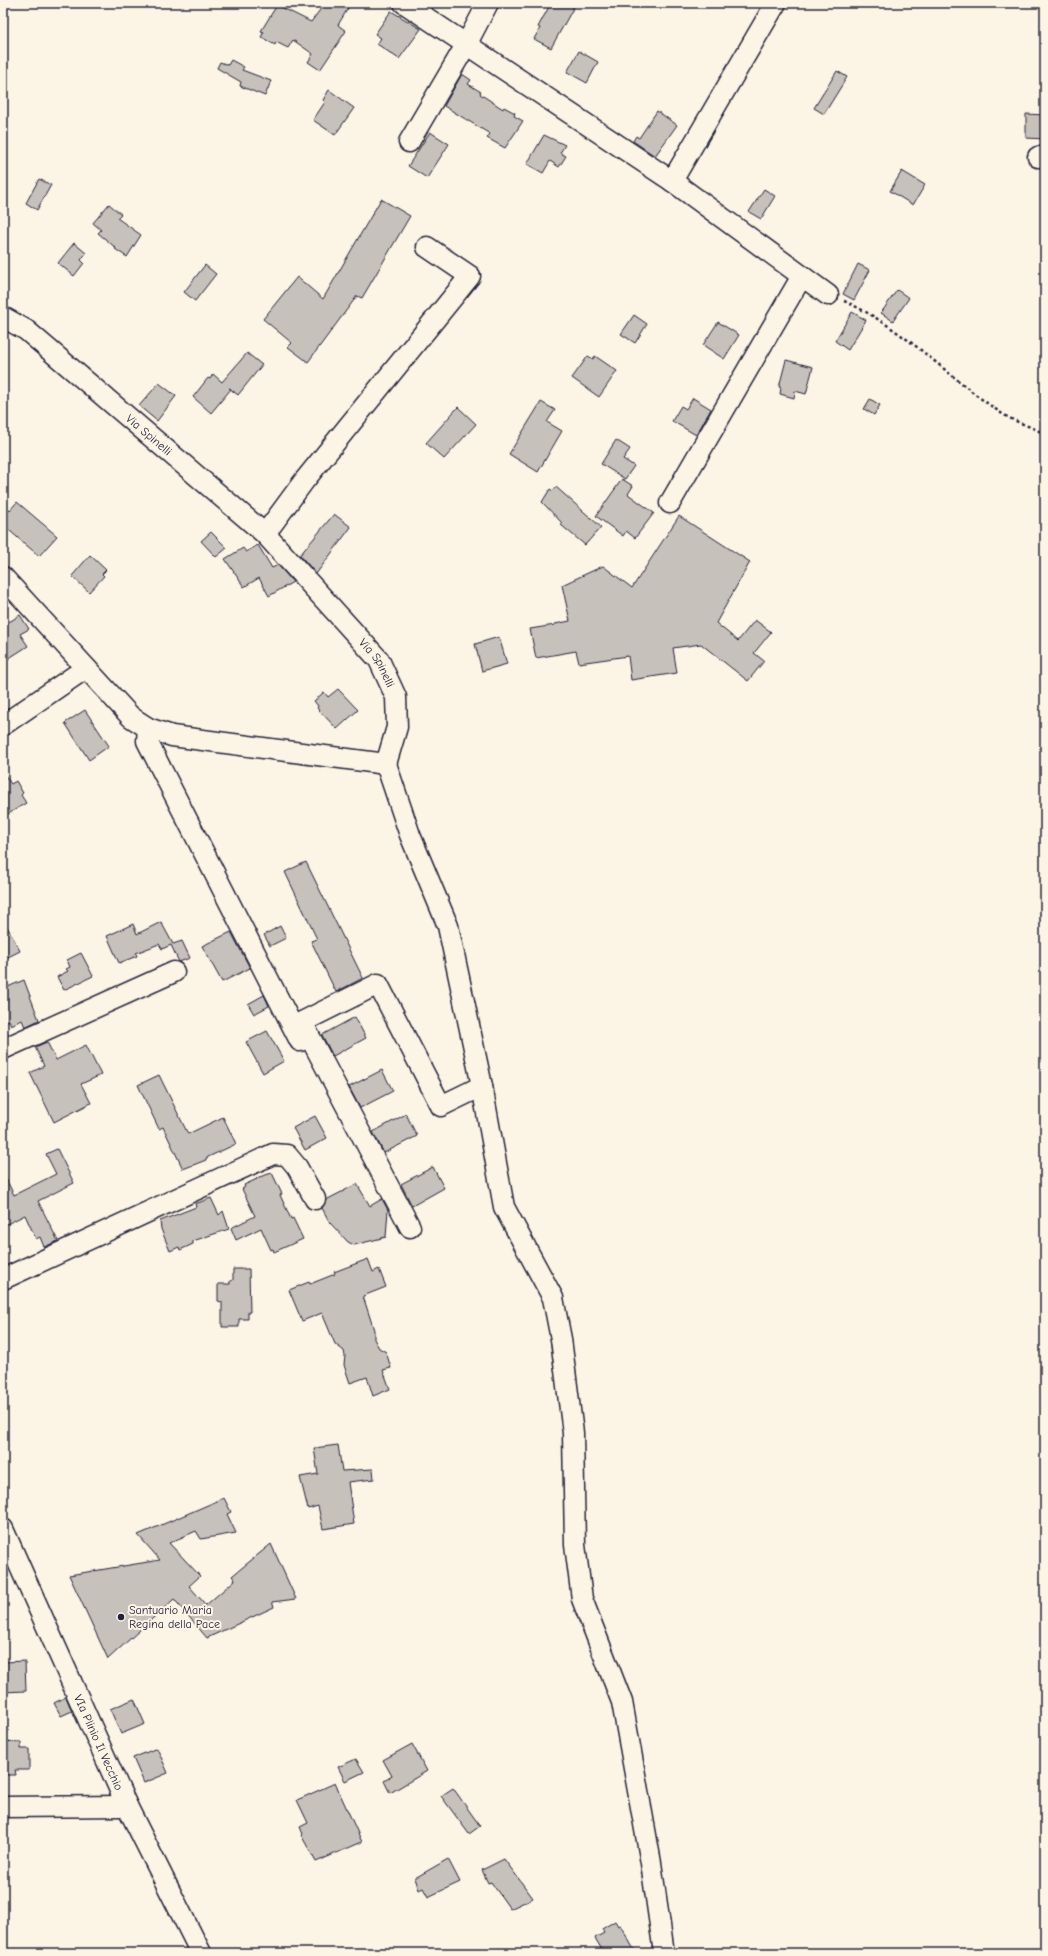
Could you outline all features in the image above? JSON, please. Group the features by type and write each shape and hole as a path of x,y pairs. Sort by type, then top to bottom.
{"street":[{"path":"404,3 672,181 828,295"},
{"path":"409,142 466,45 488,3"},
{"path":"672,181 776,3"},
{"path":"265,534 304,481 470,276 427,247"},
{"path":"670,503 802,276"},
{"name":"Via Spinelli","path":"3,316 26,330 265,534 379,660 396,697 397,727 386,764"},
{"path":"3,577 131,717 148,728 172,736 386,764 410,835 448,926 482,1086 504,1207 553,1298 561,1338 573,1432 575,1545 582,1598 622,1702 650,1856 664,1953"},
{"path":"3,725 86,668"},
{"path":"148,728 147,741 352,1141"},
{"path":"3,1049 174,972"},
{"path":"410,1227 302,1022 378,984 441,1106 482,1086"},
{"path":"3,1279 273,1154 287,1155 297,1167 315,1199"},
{"name":"VIa Plinio Il Vecchio","path":"3,1529 128,1806 201,1953"},
{"path":"3,1807 128,1806"}],"path":[{"path":"828,295 868,311 1002,414 1045,434"}],"building":[{"path":"325,3 351,3 338,25 346,31 320,70 308,62 313,54 293,40 288,48 276,42 275,45 261,37 264,32 261,31 277,5 311,22"},
{"path":"551,3 576,3 551,48 534,39 540,28 538,27"},
{"path":"391,11 421,29 399,59 377,44 381,38 375,34"},
{"path":"579,51 598,62 587,83 567,72"},
{"path":"231,60 244,67 242,70 271,81 265,96 240,86 241,82 217,68 220,62 228,65"},
{"path":"837,71 847,77 824,114 814,108"},
{"path":"462,74 471,80 468,84 481,92 480,94 503,109 504,107 515,113 514,116 523,121 505,148 487,138 490,134 444,106"},
{"path":"329,90 354,108 335,135 313,120 325,102 323,100"},
{"path":"657,111 677,125 655,156 633,141 636,136 639,138"},
{"path":"1026,114 1045,115 1045,139 1026,138"},
{"path":"430,132 449,144 427,178 408,166"},
{"path":"544,135 565,145 560,153 566,156 559,167 550,161 543,173 527,164"},
{"path":"902,171 925,185 913,205 890,191"},
{"path":"39,179 51,185 37,210 26,203"},
{"path":"764,189 775,196 761,219 749,212"},
{"path":"381,199 410,216 362,298 357,296 308,362 288,347 292,343 263,319 297,277 323,299"},
{"path":"109,204 121,214 117,218 141,235 127,257 115,249 116,248 98,233 101,230 93,223"},
{"path":"74,243 86,253 81,260 84,263 74,276 58,263"},
{"path":"858,264 870,270 854,300 843,294"},
{"path":"205,265 216,274 195,301 184,292"},
{"path":"897,290 909,298 893,321 881,313"},
{"path":"852,312 866,320 848,350 835,341"},
{"path":"634,315 647,324 635,343 621,334"},
{"path":"718,322 739,335 724,359 703,345"},
{"path":"247,353 262,365 238,395 231,389 211,413 193,397 213,374 222,382"},
{"path":"588,356 593,359 595,356 617,371 599,397 572,378"},
{"path":"786,360 813,367 806,394 795,391 794,398 780,394 781,388 779,387"},
{"path":"159,383 176,396 157,421 139,406"},
{"path":"693,398 711,409 696,435 672,421 681,406 686,409"},
{"path":"870,399 880,405 874,415 864,409"},
{"path":"541,402 555,410 547,422 562,431 538,472 509,454"},
{"path":"458,407 476,424 444,459 426,443"},
{"path":"616,440 630,449 623,459 634,466 625,479 601,464"},
{"path":"622,479 633,486 628,494 654,513 635,538 626,531 623,536 596,516"},
{"path":"556,487 601,527 585,545 561,525 562,523 542,502 550,489 553,491"},
{"path":"17,502 57,536 39,556 3,525 3,514 8,508 10,510"},
{"path":"334,514 351,527 316,574 300,555"},
{"path":"679,516 750,562 716,623 738,641 755,620 771,632 754,653 764,661 748,681 701,644 673,648 677,673 631,680 628,656 579,663 576,651 536,658 530,629 570,621 562,585 603,566 632,588"},
{"path":"211,532 227,548 216,557 201,541"},
{"path":"258,545 272,568 278,565 293,582 269,596 259,578 244,587 225,559 243,548 246,552"},
{"path":"90,555 106,570 102,574 104,576 89,592 72,576"},
{"path":"20,615 29,629 20,634 28,646 3,662 3,626"},
{"path":"499,637 507,664 482,671 475,644"},
{"path":"338,689 358,710 337,729 317,708 318,706 314,701 324,692 328,697"},
{"path":"85,710 109,746 89,760 65,723"},
{"path":"3,772 11,784 16,781 23,793 21,795 26,803 3,817"},
{"path":"306,862 363,978 336,992 311,941 317,939 285,872"},
{"path":"3,919 20,951 6,958 3,951"},
{"path":"161,922 173,944 182,941 190,958 179,962 171,945 162,949 159,944 136,953 137,956 119,963 107,936 133,924 137,934"},
{"path":"280,926 286,938 270,946 264,935"},
{"path":"231,932 250,968 222,982 202,946"},
{"path":"81,953 93,976 64,990 57,977 68,971 66,969 70,967 67,960"},
{"path":"24,980 39,1020 25,1027 22,1020 11,1025 9,1020 3,1023 3,989"},
{"path":"264,995 269,1006 254,1014 248,1004"},
{"path":"355,1017 366,1038 333,1056 322,1035"},
{"path":"267,1031 284,1061 263,1073 246,1042"},
{"path":"47,1042 56,1060 86,1045 101,1075 81,1084 91,1103 54,1122 30,1073 44,1066 35,1047"},
{"path":"382,1070 393,1091 360,1108 349,1087"},
{"path":"159,1075 188,1134 223,1117 236,1144 206,1158 206,1160 183,1169 163,1127 159,1129 138,1085"},
{"path":"406,1114 417,1136 384,1153 373,1132"},
{"path":"315,1116 327,1138 305,1150 293,1128"},
{"path":"57,1149 74,1183 38,1201 58,1241 44,1247 40,1237 36,1239 25,1215 3,1226 3,1173 14,1195 56,1174 46,1154"},
{"path":"433,1167 444,1188 412,1206 401,1184"},
{"path":"272,1173 282,1194 280,1195 291,1219 293,1218 303,1239 274,1252 273,1249 271,1250 261,1228 236,1240 231,1228 255,1216 242,1189 245,1187 244,1185 257,1179 256,1178"},
{"path":"357,1184 370,1206 382,1199 388,1210 386,1237 354,1245 348,1242 330,1223 322,1208 326,1200"},
{"path":"211,1198 219,1215 223,1211 229,1229 193,1241 193,1244 180,1250 179,1247 170,1251 161,1229 160,1221 196,1207 195,1204"},
{"path":"368,1259 373,1272 379,1269 386,1287 363,1296 374,1330 374,1339 379,1348 386,1352 391,1368 383,1370 390,1389 373,1396 367,1377 350,1383 344,1365 344,1351 335,1344 322,1313 302,1321 289,1290 309,1282 310,1284 335,1274 334,1272"},
{"path":"233,1269 249,1269 250,1312 248,1312 248,1319 239,1319 239,1327 222,1327 222,1302 218,1301 218,1284 230,1284 230,1281 233,1280"},
{"path":"338,1445 342,1471 373,1469 374,1479 348,1482 354,1524 323,1529 318,1506 308,1509 300,1477 318,1474 314,1448"},
{"path":"224,1498 231,1512 227,1514 236,1533 201,1539 196,1531 169,1543 200,1576 189,1586 206,1605 235,1580 232,1576 271,1544 296,1599 272,1602 274,1607 207,1638 174,1599 108,1659 69,1575 160,1560 138,1535"},
{"path":"25,1661 26,1691 3,1692 3,1662"},
{"path":"66,1697 72,1711 61,1716 54,1703"},
{"path":"134,1699 145,1724 121,1734 110,1709"},
{"path":"3,1741 21,1742 21,1749 29,1749 29,1770 15,1770 16,1775 3,1775"},
{"path":"412,1744 427,1771 390,1793 384,1781 392,1776 383,1760"},
{"path":"157,1748 168,1773 144,1783 133,1758"},
{"path":"356,1759 364,1772 345,1781 338,1767"},
{"path":"335,1783 362,1842 316,1862 301,1835 303,1834 300,1827 308,1823 297,1800"},
{"path":"453,1788 480,1826 469,1834 441,1796"},
{"path":"448,1859 460,1882 428,1897 423,1888 419,1890 415,1878"},
{"path":"504,1859 533,1898 510,1909 491,1882 488,1883 482,1870"},
{"path":"615,1921 618,1926 620,1925 636,1953 604,1953 595,1938 604,1933 602,1929"}],"place":[{"name":"Santuario Maria Regina della Pace","path":"121,1617"}]}
